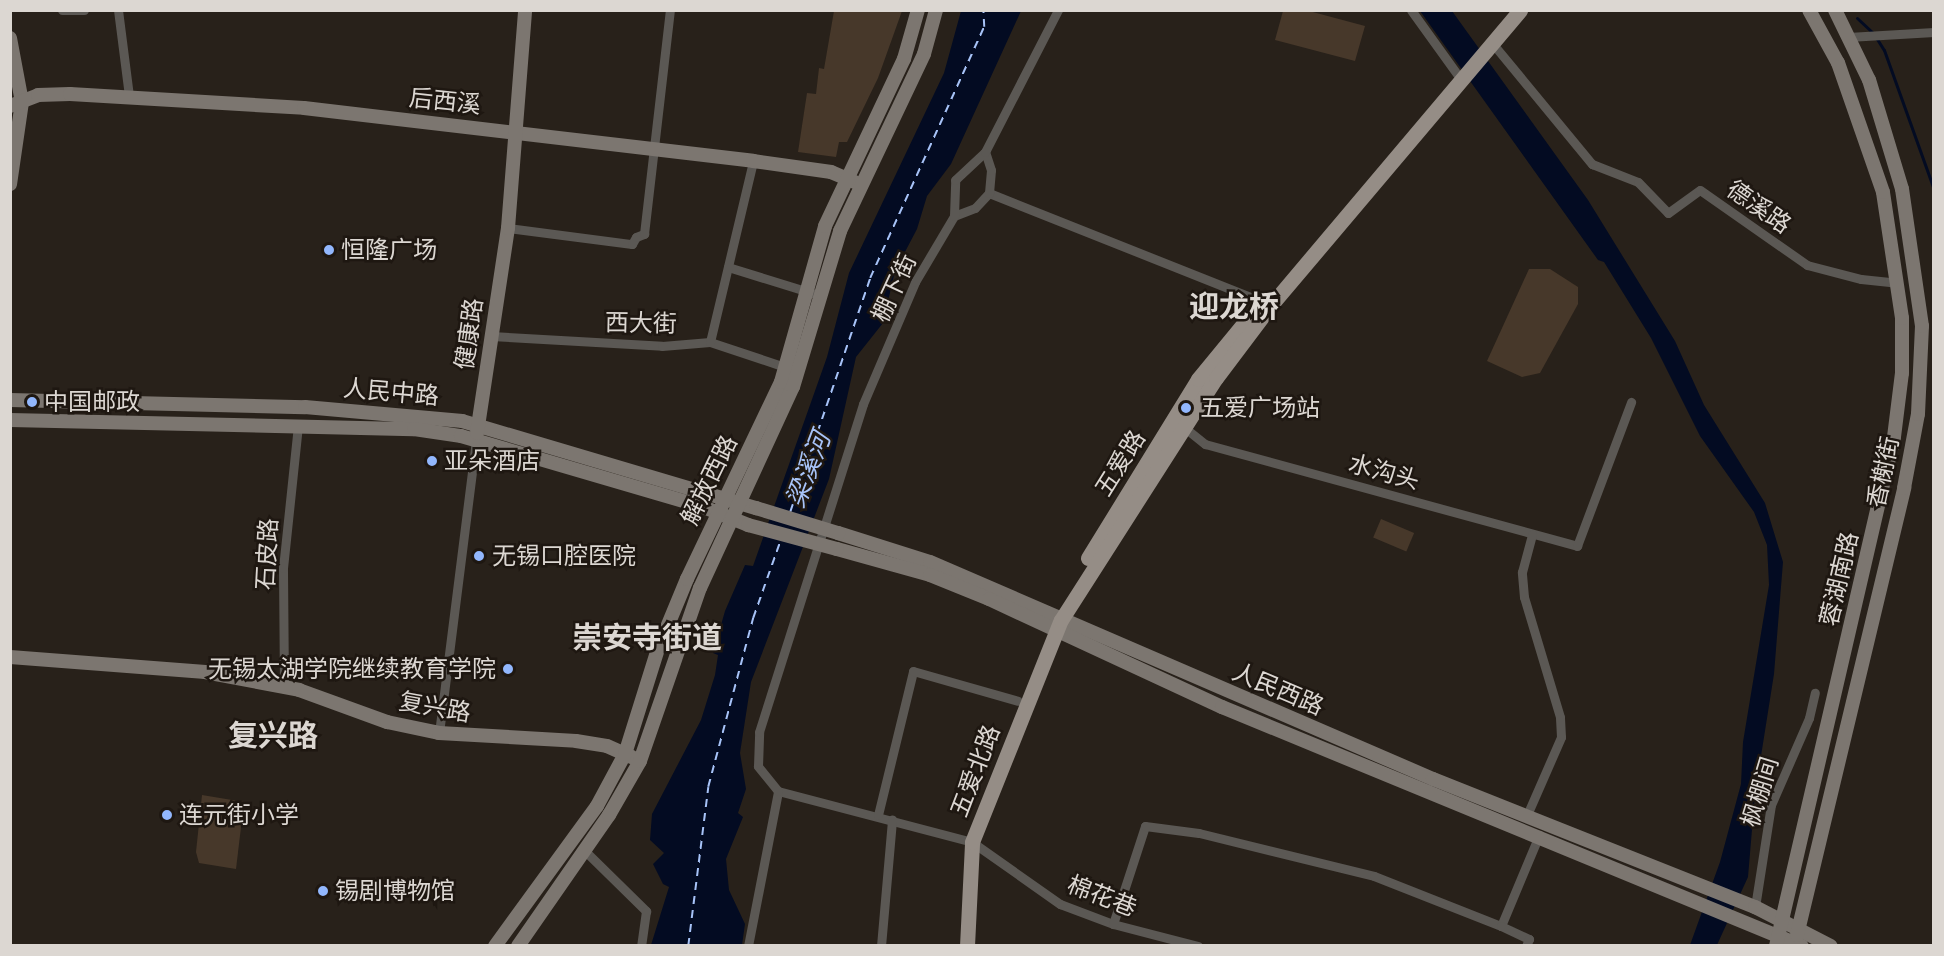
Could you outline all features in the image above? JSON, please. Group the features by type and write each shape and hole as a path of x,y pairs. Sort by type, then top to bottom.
{"main road":[{"name":"健康路","path":"476,441 508,228 525,10"},
{"name":"解放西路","path":"518,945 585,851 640,761 700,588 793,387 814,293 825,226 904,59 918,10"},
{"name":"解放西路","path":"495,945 597,806 625,754 658,650 717,513 785,367 840,231 924,54 936,10"},
{"path":"1487,47 1510,10"},
{"path":"1487,47 1520,10"},
{"name":"蓉湖南路","path":"1778,940 1894,436 1902,373 1902,318 1883,192 1858,114 1838,63 1809,10"},
{"name":"香榭街","path":"1798,940 1904,488 1918,414 1922,326 1902,189 1854,37 1835,10"},
{"path":"10,38 16,104 10,184"},
{"name":"五爱路","path":"958,945 968,841 1018,701 1054,624 1198,379 1267,303 1487,47"},
{"name":"后西溪","path":"16,104 38,95 129,96 304,108 753,161 831,172 861,185"},
{"name":"五爱路","path":"1054,624 1185,428 1215,378 1267,303"},
{"name":"人民中路","path":"10,400 305,407 415,415 478,426 838,533"},
{"name":"人民中路","path":"10,420 414,429 476,441 717,513 748,525 837,549"},
{"name":"人民西路","path":"838,533 930,562 1255,721 1694,899 1747,909"},
{"name":"人民西路","path":"837,549 930,576 1054,624 1433,780 1527,815 1700,886 1747,909"},
{"name":"五爱北路","path":"967,945 968,841 1054,624"},
{"name":"复兴路","path":"10,657 205,672 284,686 339,702 387,722 439,733 576,741 625,754 640,761"},
{"path":"1747,909 1782,920 1798,940"},
{"path":"1747,909 1778,940 1798,940 1831,945"}],"street":[{"path":"62,10 84,10"},
{"path":"117,10 129,96"},
{"path":"508,228 632,244 636,237 644,234 670,10"},
{"name":"棚下街","path":"778,791 758,766 759,732 802,605 863,404 915,282 954,216 955,180 985,152 1058,10"},
{"path":"1411,10 1460,77"},
{"path":"1854,37 1934,32"},
{"name":"德溪路","path":"1487,47 1592,164 1638,182 1668,213 1700,190 1807,265 1861,279 1897,283"},
{"path":"954,216 975,208 989,193 991,170 985,152"},
{"path":"710,342 753,161"},
{"path":"989,193 1267,303"},
{"path":"728,267 814,293"},
{"name":"西大街","path":"491,336 662,346 710,342 785,367"},
{"name":"水沟头","path":"1185,428 1204,444 1577,546 1631,402"},
{"name":"石皮路","path":"284,686 283,568 298,425"},
{"name":"健康路","path":"439,733 476,441"},
{"path":"1527,815 1561,737 1560,717 1524,597 1522,572 1532,534"},
{"path":"878,815 913,671 1018,701"},
{"name":"枫棚间","path":"1747,909 1771,805 1809,718 1815,693"},
{"path":"748,945 778,791"},
{"name":"棉花巷","path":"778,791 878,815 968,841 1060,904 1113,924 1198,945"},
{"path":"881,945 892,819"},
{"path":"1113,924 1145,826 1199,832 1374,876 1501,926 1528,939 1526,945"},
{"path":"1501,926 1539,835"},
{"path":"585,851 646,911 641,945"}],"shaded area":[{"path":"834,11 902,11 878,78 847,142 839,142 836,157 798,152 807,93 816,94 819,68 824,69"},
{"path":"1283,11 1309,11 1365,26 1355,61 1275,40"},
{"path":"1529,269 1550,269 1578,287 1578,304 1540,373 1522,377 1487,361"},
{"path":"1381,519 1414,533 1406,551 1373,537"},
{"path":"202,795 244,802 236,869 199,863 196,852"}],"water":[{"name":"梁溪河","path":"961,11 1021,11 951,164 927,196 917,229 895,271 883,323 856,357 829,479 751,682 740,753 746,789 738,813 743,817 726,859 729,890 745,924 742,945 651,945 669,887 663,884 653,864 664,853 650,840 652,814 701,720 715,675 718,655 713,653 725,611 745,565 753,566 827,357 849,273 944,73"},
{"path":"1420,11 1452,11 1588,200 1675,341 1704,405 1765,503 1783,562 1774,674 1755,794 1748,877 1717,945 1690,945 1720,862 1741,784 1743,742 1769,585 1767,545 1754,512 1700,436 1651,338 1604,262 1598,260"}],"waterway":[{"path":"1857,18 1873,33"},
{"path":"1877,39 1884,50 1934,190"}],"ferry route":[{"path":"790,512 870,278 984,27 983,10"},
{"path":"688,946 708,787 753,618 781,539"}],"place":[{"name":"恒隆广场","path":"329,250"},
{"name":"中国邮政","path":"32,402"},
{"name":"五爱广场站","path":"1186,408"},
{"name":"亚朵酒店","path":"432,461"},
{"name":"无锡口腔医院","path":"479,556"},
{"name":"无锡太湖学院继续教育学院","path":"508,669"},
{"name":"连元街小学","path":"167,815"},
{"name":"锡剧博物馆","path":"323,891"}],"district":[{"name":"迎龙桥","path":"1234,307"},
{"name":"崇安寺街道","path":"647,638"},
{"name":"复兴路","path":"273,736"}]}
